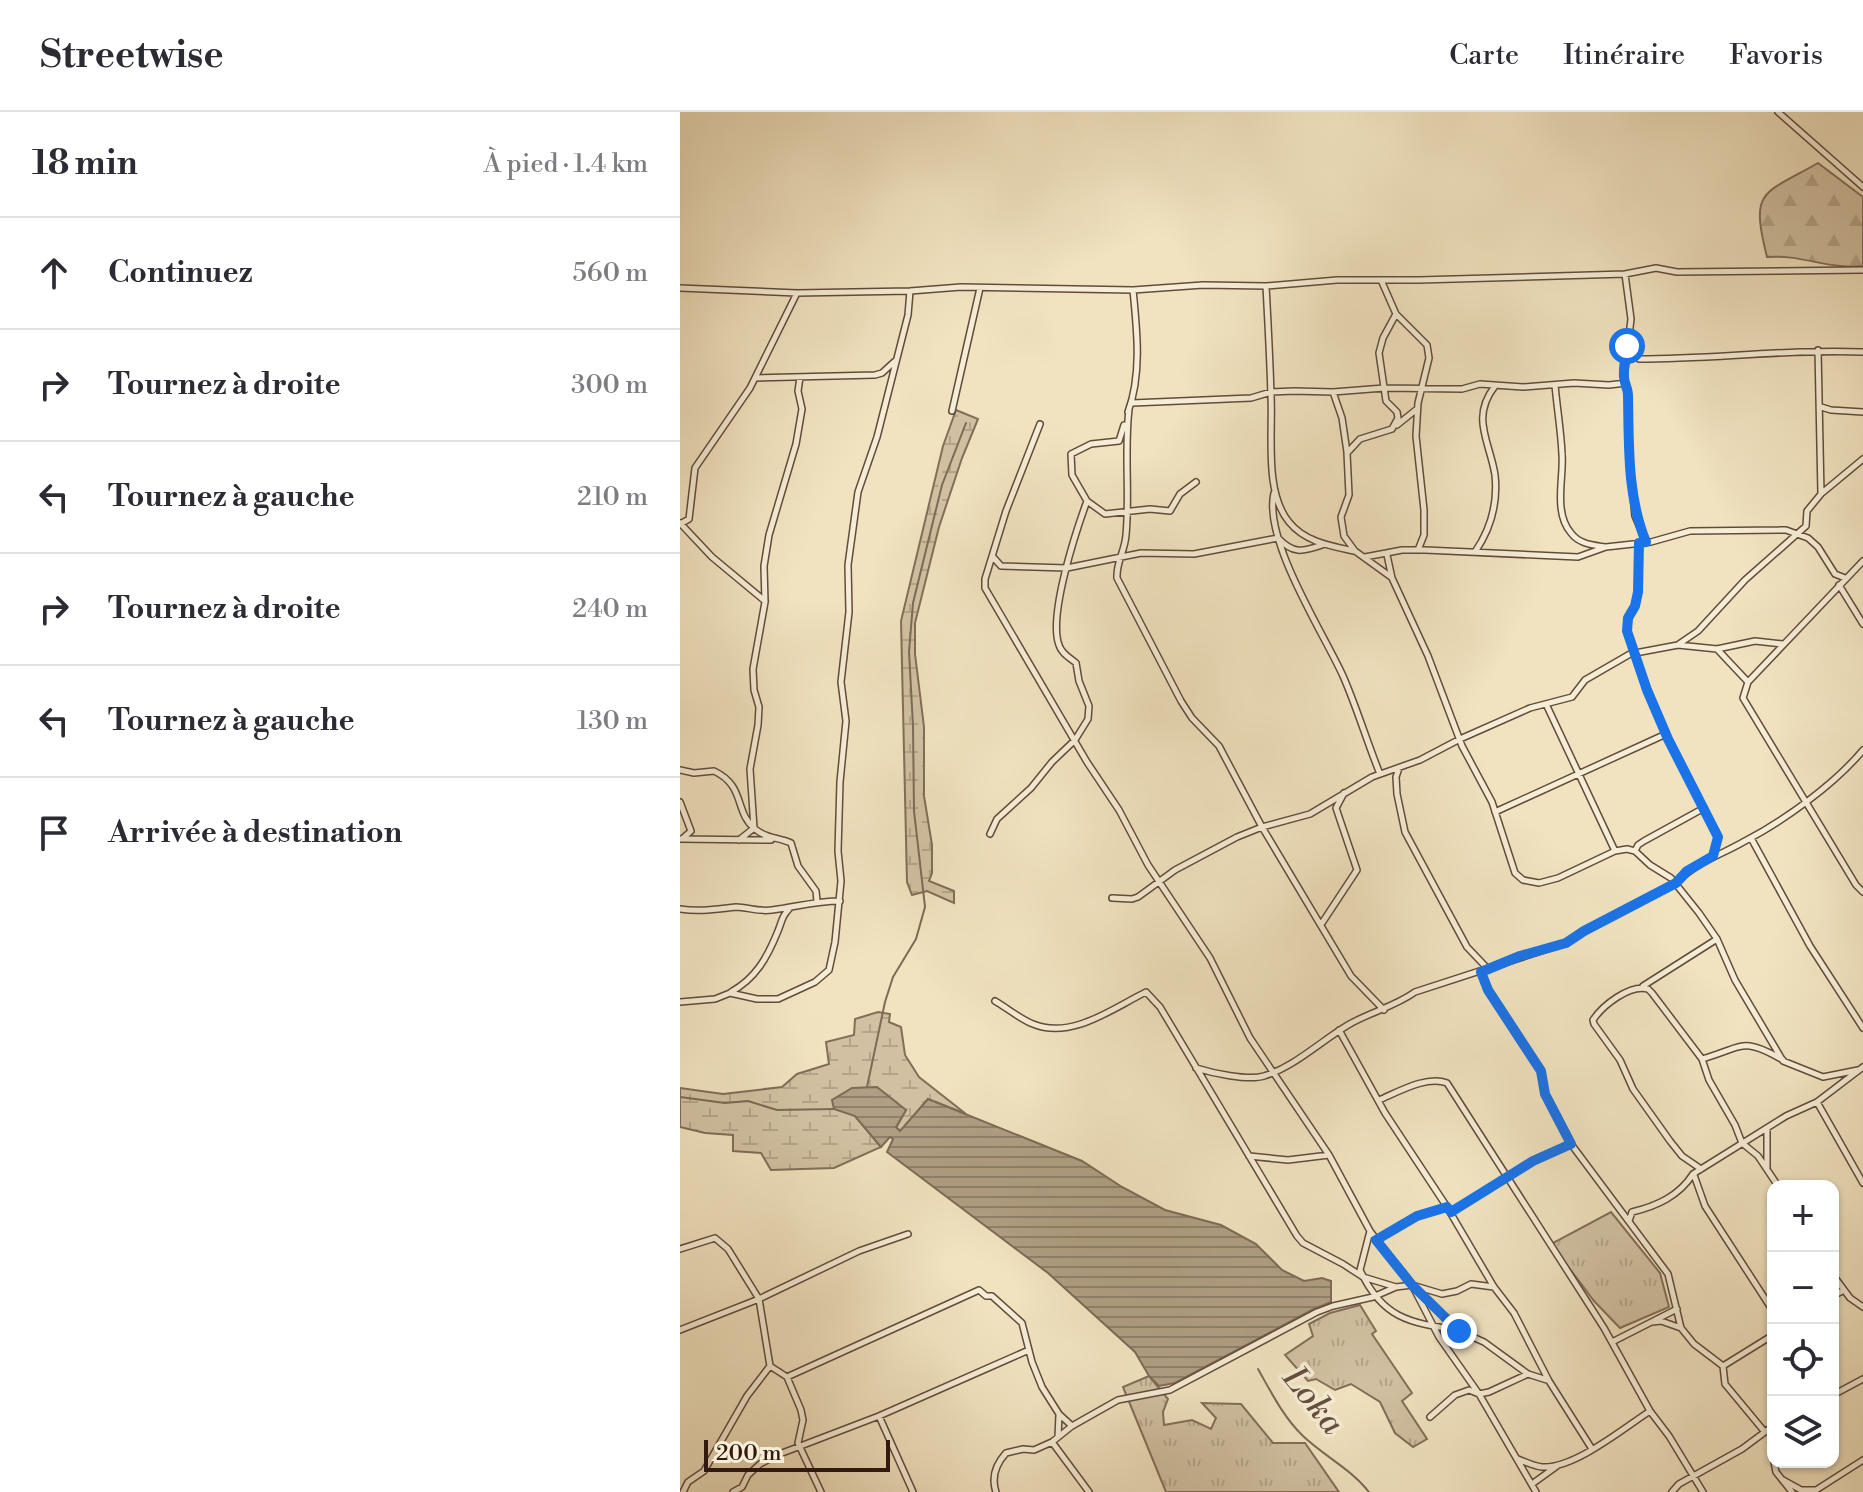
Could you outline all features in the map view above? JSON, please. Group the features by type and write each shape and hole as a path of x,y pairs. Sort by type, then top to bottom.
{"street":[{"path":"1781,114 1863,187"},
{"path":"680,288 797,293 980,288 1133,290 1203,285 1266,286 1337,280 1625,274 1656,268 1677,272 1863,270"},
{"path":"1625,274 1631,319 1624,378 1628,390 1633,499 1642,543 1638,592 1628,618 1627,631 1666,734 1718,837 1713,856"},
{"path":"1381,280 1396,314 1427,345 1429,358 1418,408 1416,436 1424,535 1418,550"},
{"path":"1266,286 1271,462 1276,499 1288,521 1302,534 1322,545 1355,551 1392,578"},
{"path":"952,411 980,288"},
{"path":"1133,290 1136,375 1126,437 1126,539 1119,557 1117,578 1181,701 1192,718 1219,746 1262,827 1351,976 1384,1010"},
{"path":"730,993 757,999 778,999 823,977 829,970 840,901 840,782 846,721 841,682 849,612 848,565 858,492 877,437 908,315 910,291"},
{"path":"765,602 712,557 680,524 689,519 695,468 755,378 797,293"},
{"path":"1393,428 1398,418 1397,412 1386,401 1379,353 1396,314"},
{"path":"1627,346 1639,359 1694,359 1818,350 1863,352"},
{"path":"1818,350 1821,494"},
{"path":"755,378 875,375 895,362"},
{"path":"754,828 750,769 759,707 753,669 765,602 764,566 769,535 796,444 802,409 798,391 800,377"},
{"path":"1130,406 1251,398 1271,392 1462,389 1480,384 1523,387 1626,383"},
{"path":"1555,385 1563,463 1560,477 1562,508 1566,525 1580,541 1606,547"},
{"path":"1475,552 1488,533 1495,489 1492,458 1481,418 1489,393 1495,386"},
{"path":"1333,392 1342,418 1347,453 1349,495 1341,517 1344,536 1355,551"},
{"path":"1130,406 1119,441 1091,444 1071,454 1072,475 1087,501 1105,514 1150,509 1170,511 1180,494 1196,482"},
{"path":"1820,406 1831,410 1863,412"},
{"path":"1347,453 1360,439 1393,428 1418,408"},
{"path":"1040,424 1023,463 985,588 1119,810 1148,865 1210,958 1250,1038 1329,1155 1370,1231 1412,1285 1459,1331"},
{"path":"1678,645 1698,631 1745,580 1806,526 1807,511 1821,494 1863,459"},
{"path":"1275,489 1272,502 1278,538 1342,674 1380,774"},
{"path":"990,834 997,819 1031,788 1075,740 1088,719 1089,706 1076,663 1065,655 1058,644 1057,619 1067,568 1087,501"},
{"path":"1365,557 1402,550 1578,557 1606,547 1642,543 1690,531 1786,530 1799,533 1818,547 1835,574 1845,578"},
{"path":"1278,538 1287,548 1306,551 1322,545"},
{"path":"993,556 1001,566 1067,568 1141,553 1194,554 1278,538"},
{"path":"1387,555 1392,578 1428,656 1460,739 1495,812 1515,873 1523,880 1539,883 1558,878 1615,851 1635,851 1676,883 1717,939 1735,980 1783,1061"},
{"path":"1863,561 1748,682 1743,698 1863,892"},
{"path":"1839,585 1863,624"},
{"path":"1112,898 1132,899 1175,870 1237,837 1310,814 1380,774 1420,760 1530,708 1572,697 1591,675 1634,653 1678,645 1717,649 1755,641 1783,644"},
{"path":"1717,649 1748,682"},
{"path":"1546,704 1615,851"},
{"path":"1495,812 1666,734"},
{"path":"1196,1068 1220,1075 1253,1078 1273,1072 1339,1030 1427,987 1566,943 1676,883 1687,871 1713,856 1771,827 1831,783 1863,750"},
{"path":"1400,767 1396,786 1405,832 1467,947 1488,969"},
{"path":"680,770 694,773 714,771 722,775 738,794 747,821 776,840"},
{"path":"1322,923 1357,870 1336,808 1344,792"},
{"path":"680,802 691,831 681,839"},
{"path":"1635,851 1644,841 1704,808"},
{"path":"739,840 754,828"},
{"path":"1751,838 1810,946 1863,1028"},
{"path":"681,839 776,840 791,843 798,866 816,891 817,901"},
{"path":"680,909 710,911 738,907 755,911 791,908 817,901 840,901"},
{"path":"680,1002 715,999 747,983 762,965 782,916 791,908"},
{"path":"1643,987 1717,939"},
{"path":"1481,972 1488,990 1541,1071 1545,1094 1571,1144 1668,1274 1681,1328 1694,1344 1723,1366 1725,1384 1764,1431"},
{"path":"1701,1169 1682,1156 1670,1141 1633,1089 1620,1060 1594,1024 1595,1017 1606,1006 1636,987 1648,989 1702,1059 1709,1080 1742,1143 1753,1151 1775,1180"},
{"path":"995,1001 1033,1024 1061,1028 1098,1018 1146,992 1160,1007 1303,1243 1363,1277 1396,1287"},
{"path":"1339,1030 1494,1287 1514,1313 1549,1381 1592,1449"},
{"path":"1702,1059 1748,1045 1823,1077 1860,1069"},
{"path":"1629,1222 1632,1212 1665,1200 1684,1188 1693,1174 1786,1116 1817,1102 1860,1069"},
{"path":"1379,1100 1439,1080 1447,1083 1612,1342 1650,1411 1703,1492"},
{"path":"1817,1102 1863,1183"},
{"path":"1767,1128 1767,1167"},
{"path":"1376,1240 1417,1216 1449,1210 1548,1153 1571,1144"},
{"path":"1248,1156 1288,1160 1329,1155"},
{"path":"1693,1174 1705,1206 1767,1302"},
{"path":"1370,1231 1360,1264 1373,1297 1399,1316 1459,1331 1484,1342 1528,1374 1549,1381"},
{"path":"680,1330 759,1299 859,1251 908,1234"},
{"path":"680,1249 715,1238 728,1249 759,1299 770,1366 747,1396 704,1471 688,1482 683,1492"},
{"path":"1839,1283 1863,1307"},
{"path":"996,1492 993,1483 995,1470 1006,1453 1034,1450 1118,1400 1170,1390 1317,1312 1373,1297 1396,1287 1412,1285 1442,1294 1471,1284 1494,1287"},
{"path":"1412,1285 1434,1327 1479,1394 1536,1492"},
{"path":"787,1377 979,1290 992,1296 1022,1323 1042,1387 1059,1414 1072,1426"},
{"path":"1839,1293 1844,1290"},
{"path":"1612,1342 1677,1309"},
{"path":"1647,1323 1661,1321 1681,1328"},
{"path":"1723,1366 1767,1339"},
{"path":"733,1492 742,1487 748,1475 760,1464 1029,1350"},
{"path":"770,1366 787,1377 803,1414 798,1443 821,1492"},
{"path":"1430,1417 1455,1395 1469,1390 1479,1394 1528,1374"},
{"path":"1839,1392 1863,1379"},
{"path":"1532,1484 1561,1463 1592,1449 1650,1411"},
{"path":"1059,1414 1055,1440 1089,1492"},
{"path":"879,1416 913,1492"},
{"path":"1672,1492 1693,1475 1735,1454 1767,1429"},
{"path":"1517,1459 1539,1467 1561,1463"},
{"path":"1783,1480 1801,1490 1814,1491 1863,1460"},
{"path":"1775,1468 1792,1492"}],"green space":[{"path":"1818,163 1863,197 1863,266 1767,257 1760,218 1765,196"},
{"path":"956,410 978,419 939,527 915,623 915,654 924,727 924,796 932,845 929,881 954,891 954,903 927,891 912,895 907,882 901,621 943,446"},
{"path":"878,1012 890,1014 889,1022 901,1027 905,1055 919,1077 966,1114 928,1099 901,1131 896,1128 906,1110 855,1116 881,1147 834,1168 771,1170 761,1153 733,1151 733,1135 680,1127 680,1088 723,1094 782,1087 797,1074 829,1064 826,1042 854,1035 855,1019"},
{"path":"1611,1212 1660,1273 1669,1307 1620,1328 1594,1301 1551,1244"},
{"path":"1360,1305 1376,1331 1372,1334 1412,1393 1402,1401 1427,1439 1413,1447 1395,1433 1380,1402 1351,1384 1335,1390 1316,1379 1308,1381 1285,1355 1313,1336 1309,1324 1330,1313"},
{"path":"1149,1376 1168,1399 1163,1412 1164,1425 1192,1420 1211,1429 1216,1418 1202,1403 1241,1404 1273,1443 1305,1443 1339,1492 1166,1492 1123,1387"}],"shaded area":[{"path":"877,1087 906,1110 896,1127 900,1131 928,1099 1082,1161 1165,1210 1221,1225 1256,1244 1282,1270 1304,1281 1322,1278 1331,1281 1331,1302 1175,1383 1159,1386 1149,1376 1135,1352 1048,1273 887,1152 893,1139 890,1137 881,1147 855,1116 834,1109 832,1100 852,1088"}],"waterway":[{"path":"867,1087 893,977 916,939 925,907 914,811 909,652 913,603 942,485 966,423"},
{"path":"680,1097 725,1103 748,1101 777,1110 834,1109"},
{"name":"Loka","path":"1258,1369 1296,1429 1369,1492"}],"route":[{"path":"1459,1331 1412,1285 1376,1240 1417,1216 1447,1207 1451,1212 1506,1176 1571,1144 1545,1094 1541,1071 1488,990 1481,972 1520,956 1566,943 1676,883 1687,871 1713,856 1718,837 1668,739 1627,631 1628,618 1638,592 1639,543 1646,542 1635,516 1633,499 1628,390 1624,378 1627,346"}]}
